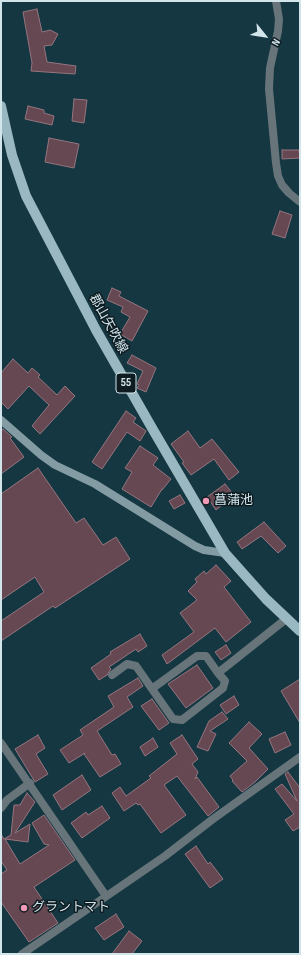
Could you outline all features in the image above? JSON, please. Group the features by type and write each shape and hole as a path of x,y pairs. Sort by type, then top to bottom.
{"main road":[{"name":"郡山矢吹線","path":"1,106 12,155 26,196 96,330 225,554 248,581 300,631"}],"street":[{"path":"276,1 278,25 270,68 269,89 276,163 278,176 282,185 288,194 300,202"},
{"path":"1,420 55,465 95,484 200,548 225,554"},
{"path":"218,673 286,619"},
{"path":"112,675 127,664 136,666 153,688 173,719 182,720 223,688 225,681 206,656 197,656 153,688"},
{"path":"1,743 30,783 106,896"},
{"path":"22,954 165,856 300,757"},
{"path":"1,808 7,800 30,783"}],"building":[{"path":"37,9 42,32 50,30 58,34 52,45 44,46 47,62 76,66 75,74 31,71 32,63 23,12"},
{"path":"74,99 87,100 84,123 72,121"},
{"path":"28,106 44,110 44,113 54,116 52,125 25,119"},
{"path":"49,138 79,144 74,168 45,162"},
{"path":"282,150 299,150 300,158 282,159"},
{"path":"280,211 292,215 285,238 272,234"},
{"path":"112,288 121,292 119,296 148,311 132,341 120,334 130,317 121,312 123,307 107,300"},
{"path":"132,355 156,368 146,392 137,388 139,385 137,384 143,371 127,363"},
{"path":"13,359 28,373 32,368 40,375 38,377 57,395 65,386 75,396 40,434 32,426 49,405 29,386 8,409 1,402 1,373"},
{"path":"126,411 136,418 133,422 146,431 140,441 127,432 102,469 92,462"},
{"path":"3,429 12,437 10,438 24,457 1,474 1,431"},
{"path":"188,431 200,448 212,439 239,472 229,480 214,459 191,475 171,444"},
{"path":"140,446 158,458 153,465 171,479 162,489 151,507 122,489 132,472 125,468"},
{"path":"38,468 76,523 84,518 103,545 116,537 130,559 55,608 53,606 1,641 1,621 44,592 35,577 1,600 1,494"},
{"path":"225,484 234,495 216,510 207,497"},
{"path":"180,495 185,503 174,509 169,501"},
{"path":"264,522 286,546 278,553 261,536 242,549 237,542"},
{"path":"216,565 231,581 224,587 251,622 226,642 215,628 167,664 162,655 194,632 180,613 197,600 188,591 197,582 195,579 204,571 206,574"},
{"path":"140,634 147,646 138,652 136,649 109,667 111,669 107,675 99,680 91,668 111,654 110,652"},
{"path":"226,645 231,653 221,660 215,652"},
{"path":"197,665 213,688 186,708 168,684"},
{"path":"138,678 143,686 127,697 133,707 97,731 112,755 115,754 121,764 100,777 84,754 85,753 69,763 60,750 83,735 80,730 114,707 108,696"},
{"path":"300,679 300,723 281,691"},
{"path":"234,696 239,705 226,714 220,705"},
{"path":"152,699 169,723 159,730 141,706"},
{"path":"222,712 228,719 210,731 216,734 208,751 197,747 209,721"},
{"path":"249,722 262,734 249,748 268,769 242,792 232,781 233,780 230,776 247,761 229,743"},
{"path":"285,732 291,745 275,753 269,739"},
{"path":"38,735 45,748 36,754 48,774 35,782 15,749"},
{"path":"182,735 198,759 192,764 198,772 195,779 197,777 219,807 208,816 177,776 164,785 186,815 161,833 140,804 138,805 136,803 124,811 112,793 120,787 126,796 151,778 149,776 177,754 170,743"},
{"path":"153,738 158,747 145,756 140,747"},
{"path":"288,772 300,788 300,827 293,831 285,820 294,814 275,789 282,784 297,801 285,774"},
{"path":"82,775 91,790 62,810 53,795"},
{"path":"27,793 35,802 15,833 30,824 28,842 5,839 20,864 49,845 44,844 32,823 44,815 75,860 34,887 58,923 29,942 1,902 1,874 7,870 1,861 1,834 4,839 11,835 14,805 20,805"},
{"path":"102,806 110,818 82,838 71,823 86,812 88,815"},
{"path":"196,846 208,864 210,862 223,879 210,888 185,854"},
{"path":"116,914 124,927 104,940 95,928"},
{"path":"129,931 142,941 132,954 112,954"}],"place":[{"name":"菖蒲池","path":"206,501"},
{"name":"グラントマト","path":"24,908"}]}
